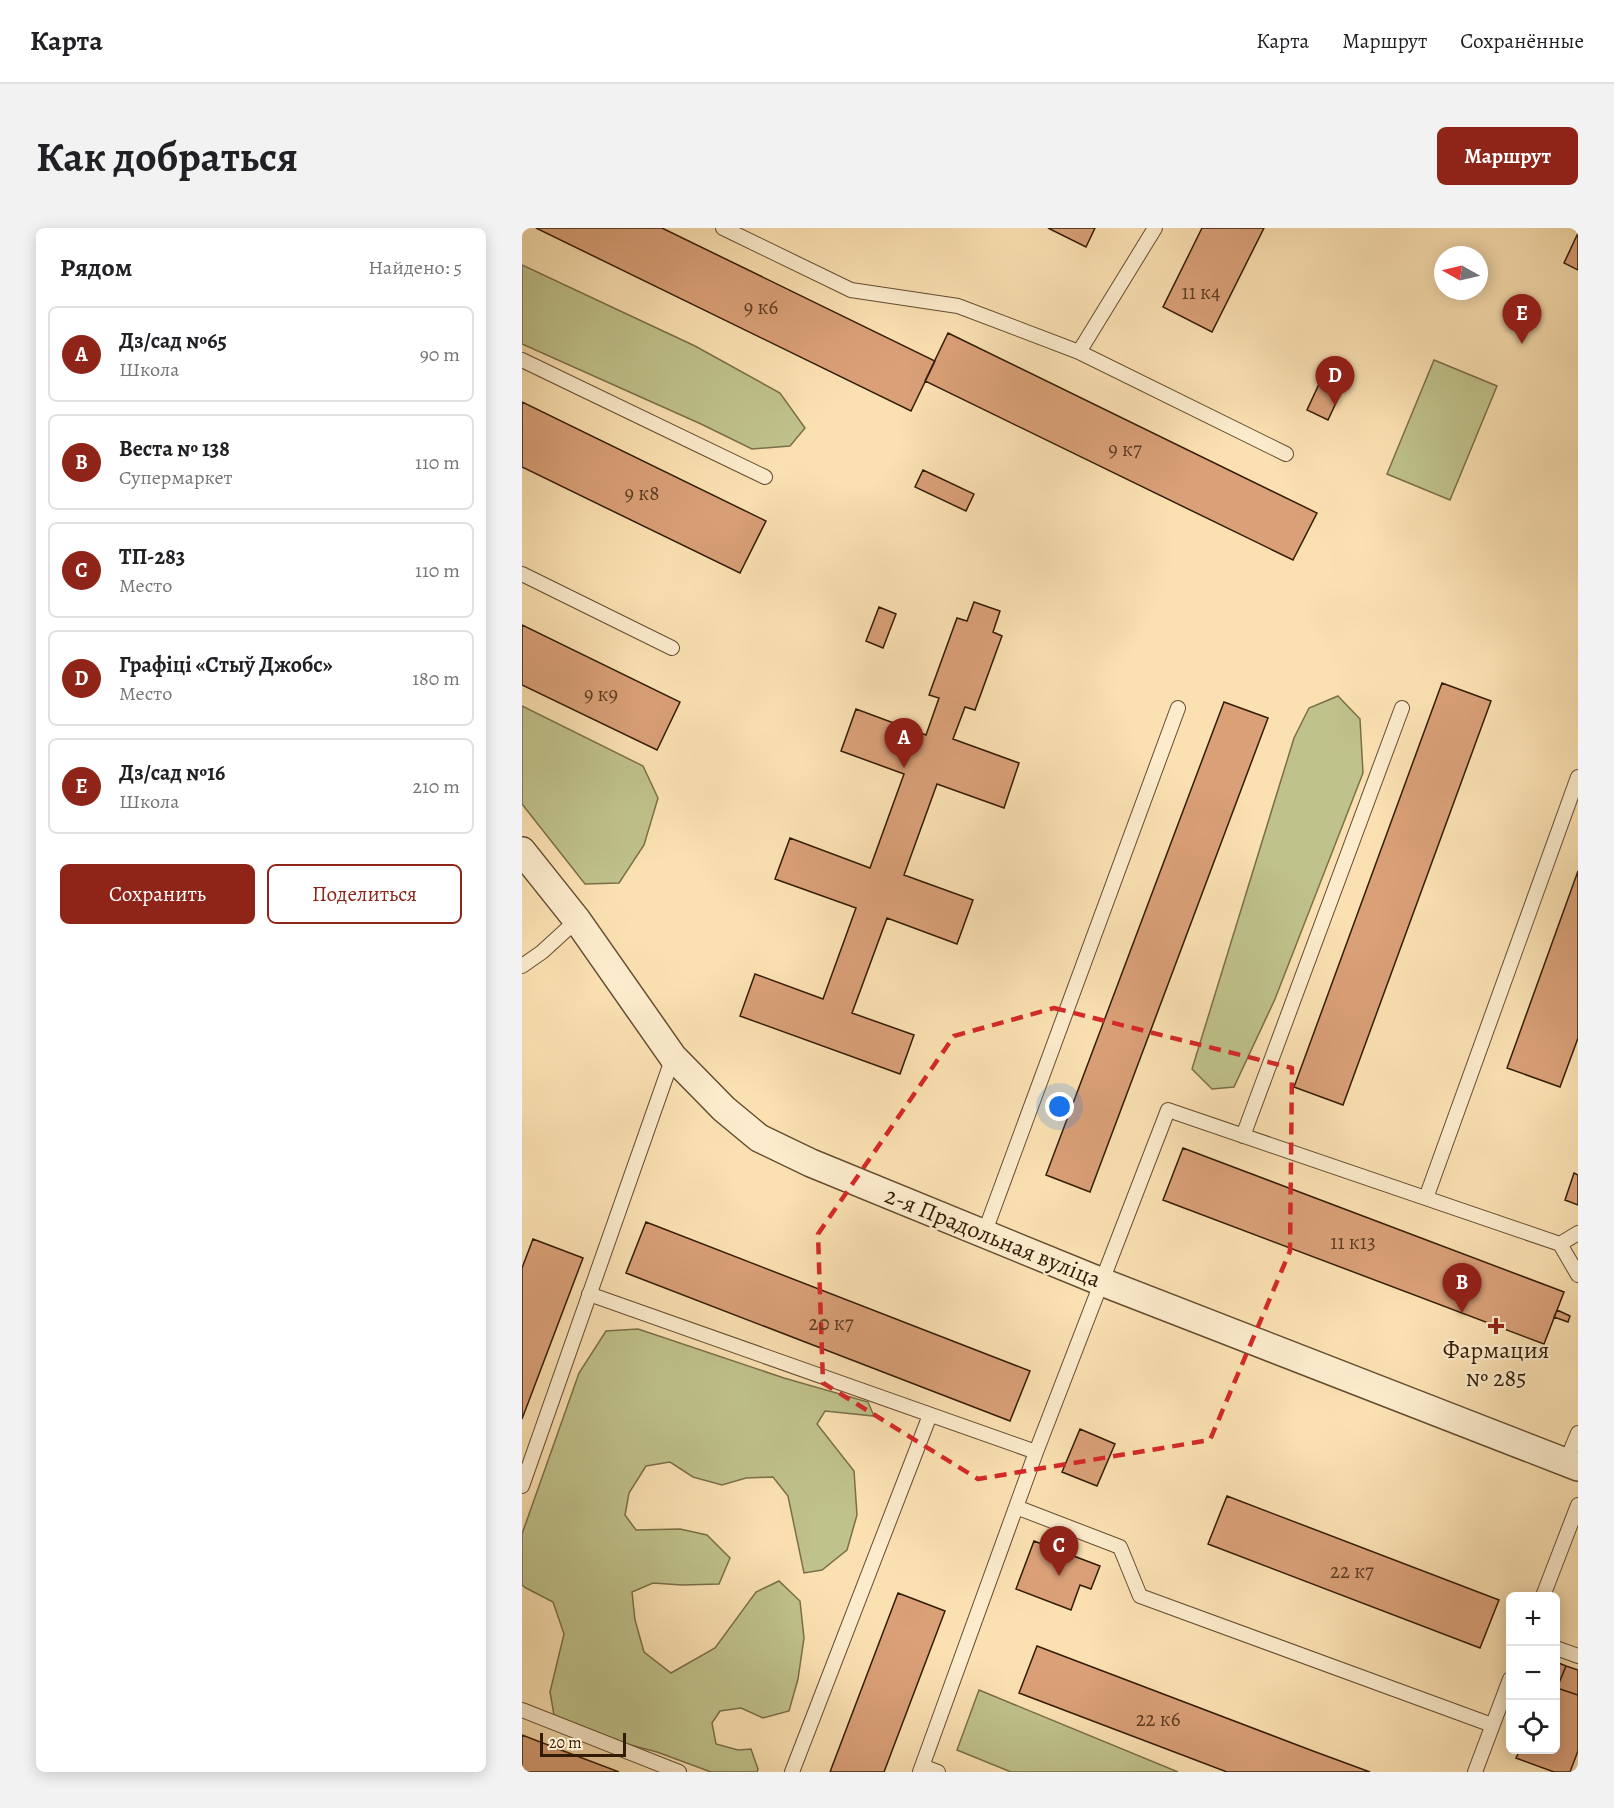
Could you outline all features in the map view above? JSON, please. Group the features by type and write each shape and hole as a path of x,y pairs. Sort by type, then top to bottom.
{"street":[{"name":"2-я Прадольная вуліца","path":"522,851 578,920 673,1057 724,1109 759,1138 811,1163 1102,1282 1572,1464"}],"lane":[{"path":"723,228 850,290 958,306 1079,352 1286,454"},
{"path":"1079,352 1155,228"},
{"path":"522,360 765,477"},
{"path":"522,574 672,648"},
{"path":"984,1234 1178,708"},
{"path":"1243,1136 1402,708"},
{"path":"1426,1198 1578,777"},
{"path":"522,966 543,952 578,920"},
{"path":"522,1486 673,1057"},
{"path":"938,1772 921,1769 1036,1452 1168,1110 1560,1244 1578,1275"},
{"path":"1560,1244 1578,1233"},
{"path":"589,1294 1036,1452"},
{"path":"792,1772 930,1415"},
{"path":"1572,1464 1578,1433"},
{"path":"1545,1592 1578,1505"},
{"path":"1016,1507 1120,1547 1140,1596 1492,1725"},
{"path":"1560,1649 1578,1656"},
{"path":"1475,1772 1506,1689"},
{"path":"522,1710 679,1772"}],"highlighted area":[{"path":"1054,1008 1292,1068 1290,1251 1210,1440 978,1479 823,1383 818,1234 954,1036"}],"green space":[{"path":"522,265 695,346 780,393 805,428 790,446 752,449 522,344"},
{"path":"1434,360 1497,386 1450,500 1387,474"},
{"path":"1338,696 1360,719 1363,773 1275,999 1234,1087 1212,1089 1192,1069 1294,738 1309,708"},
{"path":"522,706 643,766 658,798 644,845 619,883 585,884 522,804"},
{"path":"638,1329 784,1378 868,1402 874,1416 825,1411 817,1424 854,1471 857,1515 847,1550 822,1570 804,1573 788,1496 773,1477 746,1478 722,1485 693,1477 670,1462 646,1466 629,1493 625,1515 636,1530 680,1529 707,1535 730,1558 719,1584 653,1583 632,1592 635,1620 644,1652 671,1673 715,1648 756,1592 779,1581 800,1601 804,1638 798,1679 789,1711 763,1718 741,1708 720,1711 712,1723 716,1744 738,1750 751,1749 757,1772 711,1772 657,1752 604,1738 554,1715 550,1692 564,1634 553,1602 522,1585 522,1534 579,1373 606,1331"},
{"path":"979,1690 1178,1772 1011,1772 957,1750"}],"building":[{"path":"536,228 662,228 935,361 911,411"},
{"path":"1048,228 1095,228 1086,247"},
{"path":"1202,228 1264,228 1212,332 1163,307"},
{"path":"1578,233 1578,270 1564,263"},
{"path":"948,333 1317,513 1293,560 925,381"},
{"path":"1320,382 1341,392 1328,420 1307,410"},
{"path":"522,402 766,521 740,573 522,467"},
{"path":"923,470 974,494 966,511 915,487"},
{"path":"974,602 1000,611 993,632 1002,636 975,710 965,707 953,739 1019,763 1004,808 937,784 904,875 973,900 957,944 887,918 852,1013 914,1035 900,1074 740,1016 755,974 823,999 856,908 775,879 790,838 870,868 904,774 841,751 856,709 926,735 939,698 929,695 957,618 967,621"},
{"path":"879,607 896,614 883,648 866,641"},
{"path":"522,625 680,702 657,750 522,685"},
{"path":"1442,683 1491,701 1343,1105 1294,1087"},
{"path":"1224,702 1268,718 1090,1192 1046,1175"},
{"path":"1578,871 1578,1038 1560,1087 1507,1068"},
{"path":"1183,1148 1564,1292 1544,1344 1163,1200"},
{"path":"1574,1173 1578,1175 1578,1205 1565,1200"},
{"path":"646,1222 1030,1371 1010,1421 626,1273"},
{"path":"533,1239 583,1258 522,1419 522,1268"},
{"path":"1557,1310 1570,1316 1568,1322 1554,1317"},
{"path":"1080,1429 1115,1444 1097,1486 1062,1472"},
{"path":"1227,1496 1499,1600 1480,1648 1208,1544"},
{"path":"1034,1541 1100,1566 1091,1589 1080,1585 1071,1610 1016,1589"},
{"path":"898,1593 945,1611 884,1772 830,1772"},
{"path":"1037,1646 1370,1772 1227,1772 1019,1693"},
{"path":"1560,1664 1566,1666 1560,1681"},
{"path":"1566,1666 1578,1670 1578,1695 1560,1689 1560,1681"},
{"path":"1560,1689 1578,1695 1578,1751 1570,1772 1554,1772 1516,1758 1518,1754 1560,1754"},
{"path":"522,1735 561,1750 619,1772 522,1772"}],"place":[{"name":"Дз/сад №16","path":"1522,344"},
{"name":"Графіці «Стыў Джобс»","path":"1335,406"},
{"name":"Дз/сад №65","path":"904,768"},
{"name":"Веста № 138","path":"1462,1313"},
{"name":"Фармация № 285","path":"1496,1326"},
{"name":"ТП-283","path":"1059,1576"}]}
